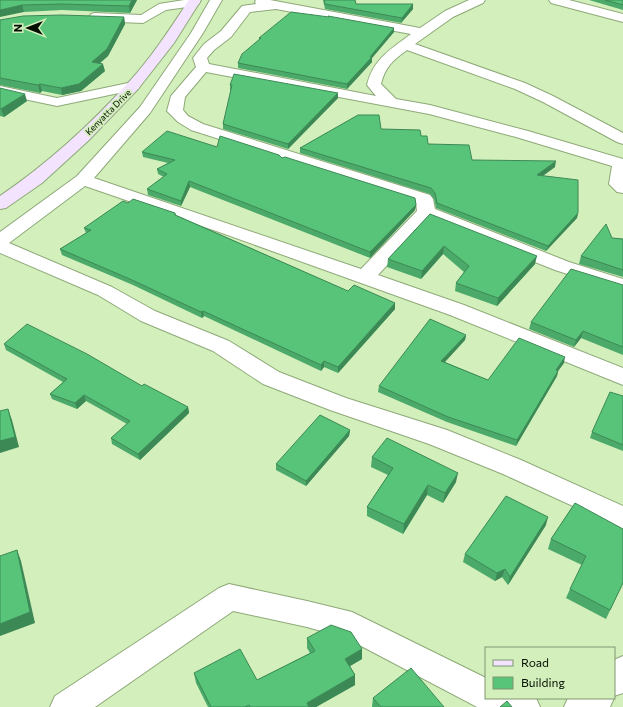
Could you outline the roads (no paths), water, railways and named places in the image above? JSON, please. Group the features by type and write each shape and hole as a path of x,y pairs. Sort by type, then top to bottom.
{"main road":[{"name":"Kenyatta Drive","path":"3,199 36,179 82,137 133,86 169,40 194,1"}],"street":[{"path":"0,241 83,180 145,110 197,33 216,0"},
{"path":"246,0 422,32"},
{"path":"391,103 374,85 377,72 389,57 449,14 479,0"},
{"path":"555,0 623,18"},
{"path":"86,17 144,19 163,7 194,1"},
{"path":"203,67 200,58 209,47 226,34 246,9 276,5"},
{"path":"406,44 520,86 548,99 623,139"},
{"path":"203,67 430,110 522,134 622,164 618,184 623,188"},
{"path":"203,67 197,72 178,96 175,111 183,119 197,127 420,197 424,199 426,212"},
{"path":"0,90 57,102 133,86"},
{"path":"83,180 226,228 457,310 623,377"},
{"path":"365,277 426,212"},
{"path":"426,212 562,266 623,286"},
{"path":"0,246 105,291 148,316 221,346 271,378 338,404 438,437 512,467 623,518"},
{"path":"70,706 229,597 307,614 352,626 485,694"},
{"path":"615,681 623,671"},
{"path":"580,707 596,699"}]}
